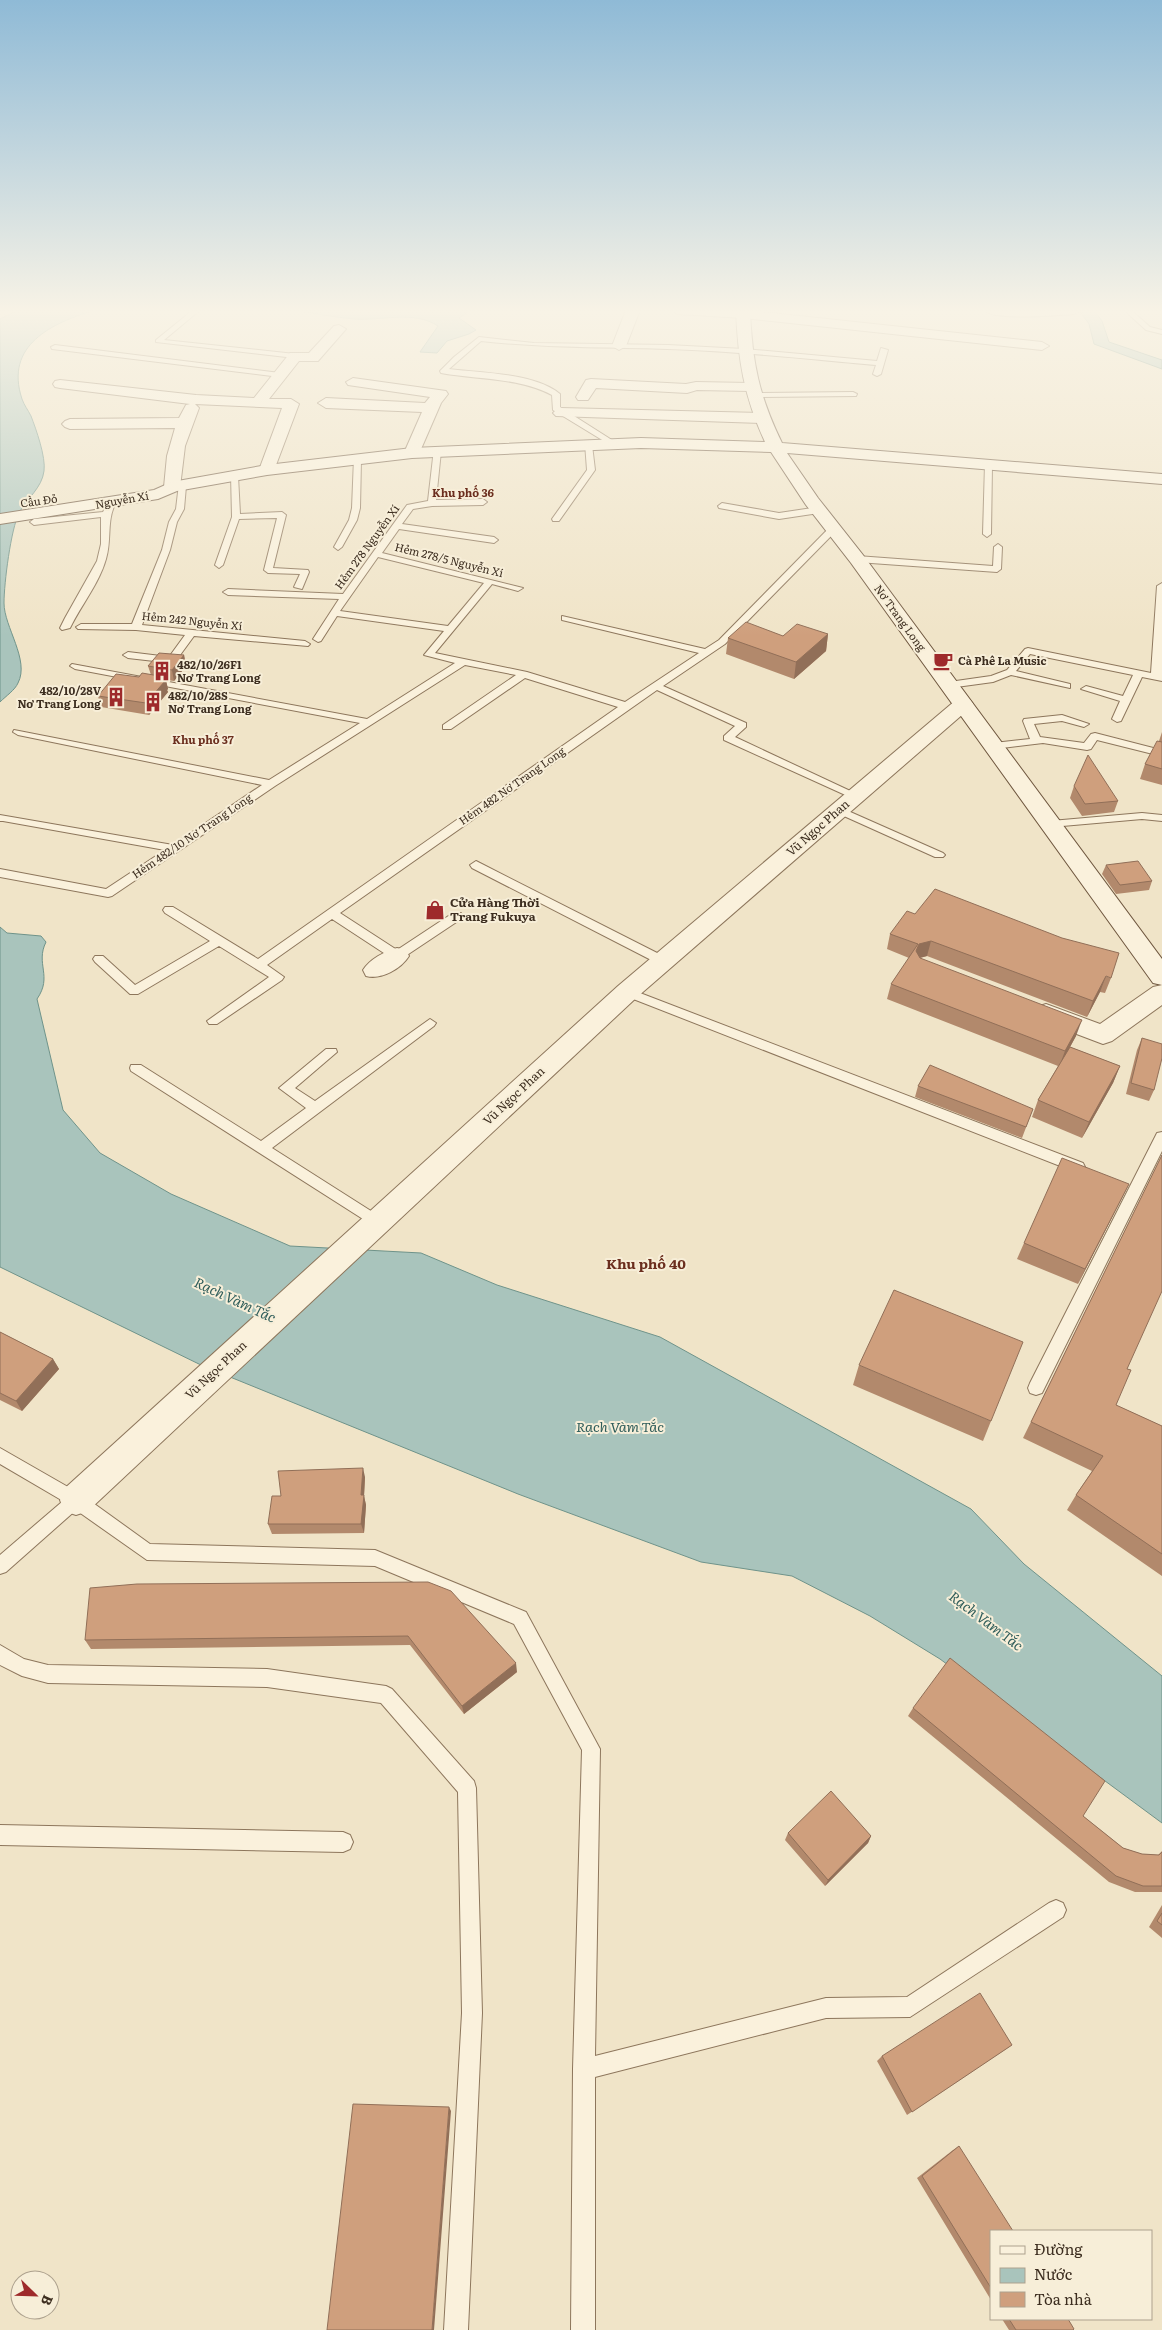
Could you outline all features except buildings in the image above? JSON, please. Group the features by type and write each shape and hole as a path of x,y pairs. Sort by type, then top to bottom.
{"street":[{"path":"177,486 172,463 186,419"},
{"path":"267,470 286,419"},
{"path":"412,453 427,419"},
{"name":"Nơ Trang Long","path":"761,419 773,443 819,510 1052,824 1162,977"},
{"path":"70,424 184,423"},
{"name":"Nguyễn Xí","path":"773,443 988,466 1162,479"},
{"name":"Nguyễn Xí","path":"74,502 108,508 158,494 177,486 267,470 412,453 612,444 748,445 773,443 1162,468"},
{"path":"641,444 684,454 732,456 755,460"},
{"path":"776,476 791,485 805,490"},
{"name":"Nguyễn Xí","path":"74,502 158,485 177,486"},
{"name":"Cầu Đỏ","path":"0,506 74,502"},
{"name":"Cầu Đỏ","path":"0,519 74,502"},
{"name":"Vũ Ngọc Phan","path":"76,1500 627,992 963,704"},
{"path":"376,970 397,956"},
{"path":"1028,1006 1103,1035 1162,993"}],"lane":[{"path":"570,419 612,444"},
{"path":"556,518 591,470 588,445"},
{"path":"432,504 437,451"},
{"path":"338,546 353,520 356,508 357,460"},
{"path":"987,534 988,466"},
{"path":"219,565 236,517 234,476"},
{"name":"Hẻm 242 Nguyễn Xí","path":"177,486 180,509 173,522 166,550 136,628 305,644"},
{"name":"Hẻm 278 Nguyễn Xí","path":"318,639 334,612 410,508 432,504 483,502"},
{"path":"722,506 779,516 819,510"},
{"path":"34,522 108,508 105,550 90,583 65,628"},
{"path":"236,517 282,516 268,570 305,572 299,587"},
{"path":"398,526 494,540"},
{"name":"Hẻm 482 Nơ Trang Long","path":"258,965 626,706 722,642 834,528"},
{"path":"857,559 997,569 998,547"},
{"name":"Hẻm 278/5 Nguyễn Xí","path":"375,554 518,588"},
{"path":"490,582 429,655 524,674 626,706"},
{"path":"949,685 993,679 1010,672 1028,651 1159,678 1162,586"},
{"path":"228,592 345,597"},
{"path":"334,612 451,629"},
{"path":"565,618 708,652"},
{"path":"81,627 136,628"},
{"path":"128,655 172,660 191,633"},
{"name":"Hẻm 482/10 Nơ Trang Long","path":"0,873 108,893 271,784 463,662"},
{"path":"74,666 369,722"},
{"path":"1010,672 1067,686"},
{"path":"447,727 524,674"},
{"path":"1117,719 1138,674"},
{"path":"656,686 742,725 728,738 939,855"},
{"path":"1086,689 1127,700"},
{"path":"1036,741 1028,721 1062,718 1084,724"},
{"path":"18,732 271,784"},
{"path":"994,746 1036,741 1057,741 1087,747 1095,736 1157,752"},
{"path":"1052,824 1142,816 1162,818"},
{"path":"3,818 173,848"},
{"path":"476,865 663,962"},
{"path":"169,910 278,977 212,1020"},
{"path":"332,913 397,956 457,916"},
{"path":"99,959 134,991 220,941"},
{"path":"627,992 1094,1174"},
{"path":"262,1148 430,1023"},
{"path":"315,1108 286,1088 330,1052"},
{"path":"136,1068 262,1148 368,1230"},
{"path":"1036,1388 1162,1137"},
{"path":"0,1455 76,1500 147,1552 375,1558 520,1618 591,1749 584,2069 583,2330"},
{"path":"0,1566 76,1500"},
{"path":"0,1654 9,1662 31,1672 48,1674 267,1678 386,1695 467,1788 472,2013 456,2330"},
{"path":"0,1835 343,1842"},
{"path":"584,2069 826,2008 910,2007 1056,1910"}],"water":[{"path":"0,419 32,419 44,458 44,471 40,483 19,513 11,543 4,603 5,612 19,654 21,674 15,688 0,702"},
{"name":"Rạch Vàm Tắc","path":"0,927 7,933 41,936 46,942 42,957 44,983 37,999 63,1110 100,1153 171,1194 290,1246 421,1253 497,1285 660,1337 971,1509 1024,1564 1162,1676 1162,1823 940,1659 870,1616 792,1576 701,1562 518,1494 203,1366 0,1267"}],"place":[{"name":"Cà Phê La Music","path":"943,661"},
{"name":"482/10/26F1 Nơ Trang Long","path":"162,671"},
{"name":"482/10/28V Nơ Trang Long","path":"116,697"},
{"name":"482/10/28S Nơ Trang Long","path":"153,702"},
{"name":"Cửa Hàng Thời Trang Fukuya","path":"435,910"}],"district":[{"name":"Khu phố 36","path":"463,493"},
{"name":"Khu phố 37","path":"203,740"},
{"name":"Khu phố 40","path":"646,1264"}]}
